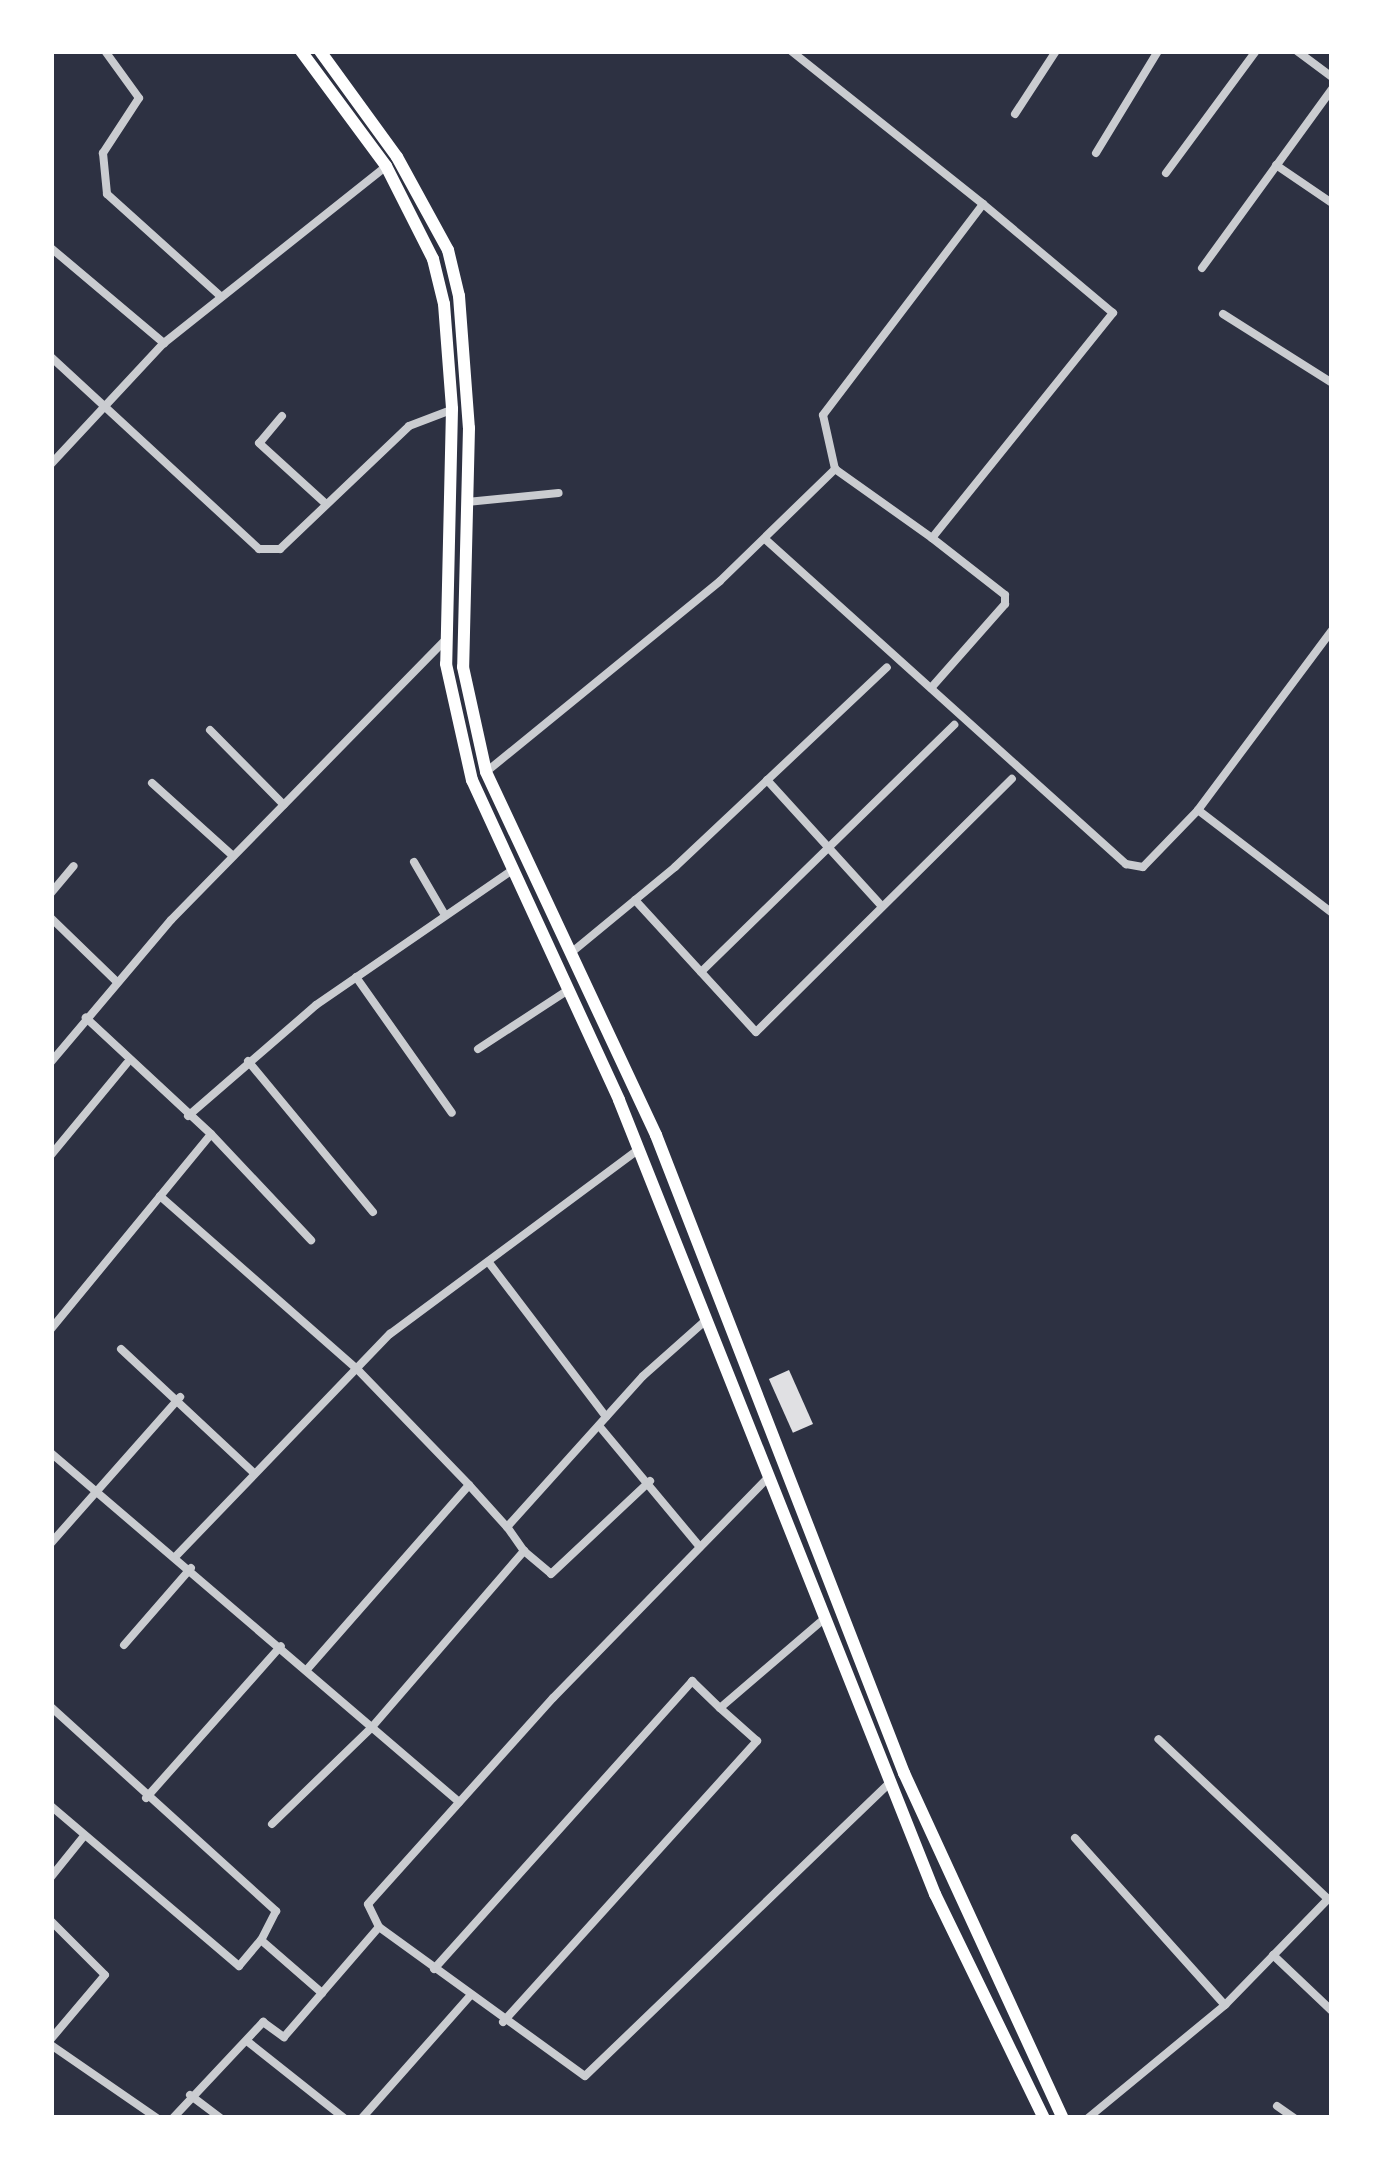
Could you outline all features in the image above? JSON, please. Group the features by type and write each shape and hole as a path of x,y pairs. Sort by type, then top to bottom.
{"highway":[{"path":"301,51 386,166 433,259 452,409 446,640 472,780 628,1124 934,1894 1044,2118"},
{"path":"320,51 397,157 448,250 466,366 463,667 486,772 647,1114 904,1773 1063,2118"},
{"path":"628,1124 647,1114"}],"street":[{"path":"105,51 139,98 103,153 107,194 219,295"},
{"path":"791,51 1113,313 932,538"},
{"path":"1015,114 1056,51"},
{"path":"1096,152 1158,51"},
{"path":"1166,173 1256,51"},
{"path":"1297,51 1332,77"},
{"path":"1202,268 1332,89"},
{"path":"1276,165 1332,203"},
{"path":"51,464 164,343 386,166"},
{"path":"931,688 1005,604 1005,595 836,469 823,415 983,204"},
{"path":"51,248 164,343"},
{"path":"1223,314 1332,383"},
{"path":"51,358 259,549 280,549 409,426 452,409"},
{"path":"282,416 260,443 326,504"},
{"path":"486,772 606,679 836,469"},
{"path":"467,502 559,493"},
{"path":"764,538 1126,864 1156,861 1332,630"},
{"path":"51,1062 116,981 233,856 446,640"},
{"path":"572,952 635,900 886,667"},
{"path":"700,972 954,725"},
{"path":"210,730 284,805"},
{"path":"635,900 756,1032 880,904 1012,779"},
{"path":"767,780 880,904"},
{"path":"152,783 233,856"},
{"path":"1198,810 1332,913"},
{"path":"414,862 445,915"},
{"path":"51,893 74,866"},
{"path":"188,1116 248,1061 356,977 511,871"},
{"path":"51,917 116,981"},
{"path":"356,977 452,1113"},
{"path":"478,1049 569,989"},
{"path":"86,1018 128,1063 212,1134 311,1240"},
{"path":"248,1061 374,1212"},
{"path":"51,1155 128,1063"},
{"path":"51,1329 212,1134"},
{"path":"177,1555 252,1471 390,1334 638,1150"},
{"path":"160,1196 358,1370 469,1485 524,1551 551,1574 650,1481"},
{"path":"490,1264 607,1417"},
{"path":"507,1527 607,1417 707,1318"},
{"path":"122,1349 180,1397 252,1471"},
{"path":"51,1543 180,1397"},
{"path":"600,1427 650,1481 700,1547"},
{"path":"51,1454 177,1555 459,1802"},
{"path":"770,1477 459,1802 368,1904 379,1927 503,2022 585,2076 890,1782"},
{"path":"308,1668 469,1485"},
{"path":"272,1825 372,1727 524,1551"},
{"path":"124,1645 191,1568"},
{"path":"720,1708 825,1618"},
{"path":"146,1798 281,1646"},
{"path":"434,1969 692,1681 757,1742 503,2022"},
{"path":"51,1707 146,1798 276,1911 261,1940 239,1966 51,1806"},
{"path":"1088,2118 1226,2005 1328,1898 1157,1739"},
{"path":"51,1877 84,1836"},
{"path":"1075,1838 1226,2005"},
{"path":"51,1922 105,1975 51,2042 157,2118"},
{"path":"173,2118 262,2022 284,2037 379,1927"},
{"path":"261,1940 322,1993"},
{"path":"1273,1955 1332,2011"},
{"path":"362,2118 470,1996"},
{"path":"247,2041 344,2118"},
{"path":"190,2095 220,2118"},
{"path":"1277,2105 1294,2118"}],"building":[{"path":"789,1370 813,1424 793,1433 769,1379"}]}
